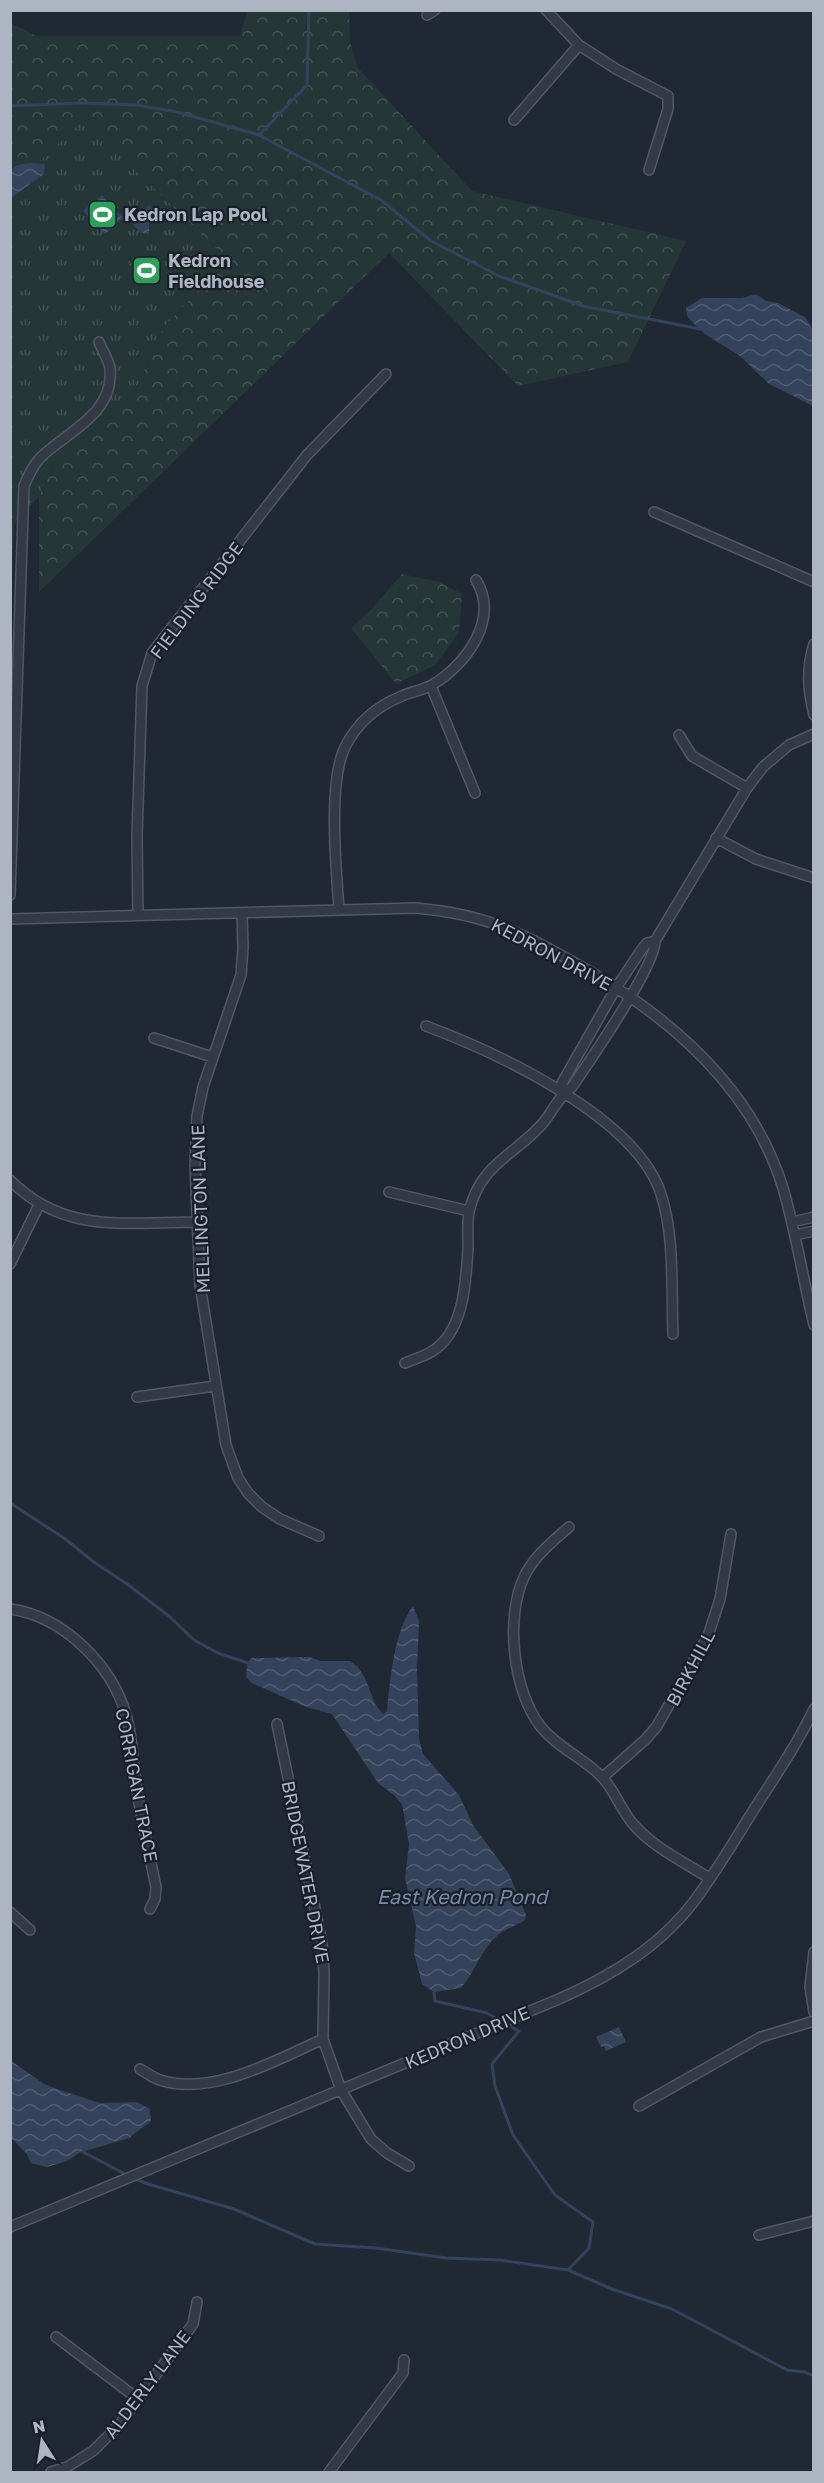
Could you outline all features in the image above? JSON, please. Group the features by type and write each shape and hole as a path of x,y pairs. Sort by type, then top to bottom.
{"street":[{"path":"546,10 579,45 616,69 668,96 668,109 649,170"},
{"path":"514,120 579,45"},
{"path":"10,895 24,486 30,471 40,458 76,431 99,408 109,388 110,367 99,342"},
{"name":"FIELDING RIDGE","path":"138,914 137,825 142,686 152,653 307,454 386,374"},
{"path":"654,512 813,582"},
{"path":"339,909 336,787 340,759 356,728 371,714 390,702 431,686 463,658 481,627 486,602 483,591 476,580"},
{"path":"813,644 808,665 808,681 813,715"},
{"path":"431,686 475,793"},
{"path":"405,1363 432,1352 444,1339 458,1316 466,1285 470,1211 486,1176 501,1157 528,1139 545,1121 562,1094 572,1087 630,996 653,952 654,941 747,788 774,756 789,745 813,734"},
{"path":"679,735 692,756 747,788"},
{"path":"716,838 756,859 813,878"},
{"name":"KEDRON DRIVE","path":"10,918 415,908 484,918 540,943 630,996 686,1039 735,1096 769,1154 782,1187 792,1221 813,1325"},
{"name":"MELLINGTON LANE","path":"242,913 241,975 203,1087 197,1124 198,1267 226,1445 238,1478 262,1507 280,1519 319,1536"},
{"path":"562,1094 562,1083 616,988 642,949 647,943 654,941"},
{"path":"426,1026 472,1043 562,1094 607,1123 625,1138 647,1165 661,1194 670,1248 673,1334"},
{"path":"154,1038 212,1057"},
{"path":"10,1180 39,1205 72,1219 101,1223 197,1222"},
{"path":"389,1192 470,1211"},
{"path":"10,1264 39,1205"},
{"path":"792,1221 813,1217"},
{"path":"795,1236 813,1231"},
{"path":"137,1397 215,1386"},
{"path":"569,1527 553,1539 536,1558 518,1590 515,1625 518,1675 526,1703 542,1728 603,1777 630,1821 640,1831 654,1843 709,1878"},
{"name":"BIRKHILL","path":"603,1777 646,1739 657,1726 708,1636 720,1599 730,1534"},
{"name":"CORRIGAN TRACE","path":"10,1609 39,1617 59,1628 81,1645 112,1681 123,1704 130,1732 135,1783 156,1887 155,1899 150,1909"},
{"name":"KEDRON DRIVE","path":"10,2227 601,1979 638,1955 670,1928 695,1900 784,1762 813,1709"},
{"name":"BRIDGEWATER DRIVE","path":"277,1724 322,1943 323,2039 341,2090 371,2139 387,2153 409,2166"},
{"path":"10,1912 30,1930"},
{"path":"813,1952 810,1970 813,2012"},
{"path":"639,2106 761,2037 813,2021"},
{"path":"140,2069 163,2081 180,2085 205,2085 261,2067 323,2039"},
{"path":"759,2235 813,2221"},
{"name":"ALDERLY LANE","path":"51,2472 67,2467 93,2451 120,2424 193,2324 197,2302"},
{"path":"56,2337 138,2399"},
{"path":"329,2472 403,2373 404,2360"}],"green space":[{"path":"247,11 349,11 350,42 358,68 472,191 686,241 628,362 518,386 389,253 39,592 39,496 53,464 83,445 130,402 164,327 228,260 84,120 11,187 11,23 37,36 240,36"},
{"path":"84,120 228,260 164,327 130,402 83,445 53,464 39,496 14,525 11,603 10,187"},
{"path":"402,574 439,582 462,594 459,632 435,665 396,684 351,628 370,611"}],"water":[{"path":"45,164 44,174 11,198 11,170 17,165"},
{"name":"Kedron Lap Pool","path":"102,195 123,218 105,234 83,211"},
{"path":"149,205 157,214 149,222 149,234 141,233 131,222"},
{"path":"756,294 766,301 778,303 805,317 813,330 813,406 769,384 740,356 705,334 687,316 686,308 702,298 742,298"},
{"name":"East Kedron Pond","path":"413,1606 419,1621 417,1670 419,1738 423,1754 459,1795 473,1825 509,1874 526,1915 525,1920 503,1932 490,1943 461,1988 434,1992 422,1984 414,1953 416,1926 405,1878 409,1844 402,1804 378,1783 332,1714 306,1707 252,1683 246,1677 247,1664 251,1658 310,1657 320,1661 350,1661 358,1667 365,1678 375,1704 383,1714 387,1711 397,1642"},
{"path":"619,2027 626,2042 606,2051 596,2037"},
{"path":"10,2060 44,2084 54,2088 100,2103 137,2102 150,2109 151,2121 129,2138 79,2153 67,2161 47,2167 31,2163 27,2154 11,2138"}],"waterway":[{"path":"259,135 307,85 309,10"},
{"path":"10,106 82,103 137,105 177,112 259,135 381,200 431,241 499,276 583,306 700,329"},
{"path":"10,1503 64,1538 95,1563 127,1584 169,1616 194,1640 218,1653 248,1663"},
{"path":"434,1992 435,2001 487,2013 500,2021"},
{"path":"506,2024 519,2031 492,2064 495,2086 513,2135 555,2195 593,2222 589,2248 568,2270"},
{"path":"83,2152 127,2175"},
{"path":"133,2178 234,2209 315,2244 376,2248 446,2258 500,2260 568,2270 612,2289 672,2309 787,2370 805,2372 814,2376"}],"place":[{"name":"Kedron Lap Pool","path":"103,214"},
{"name":"Kedron Fieldhouse","path":"147,270"}]}
